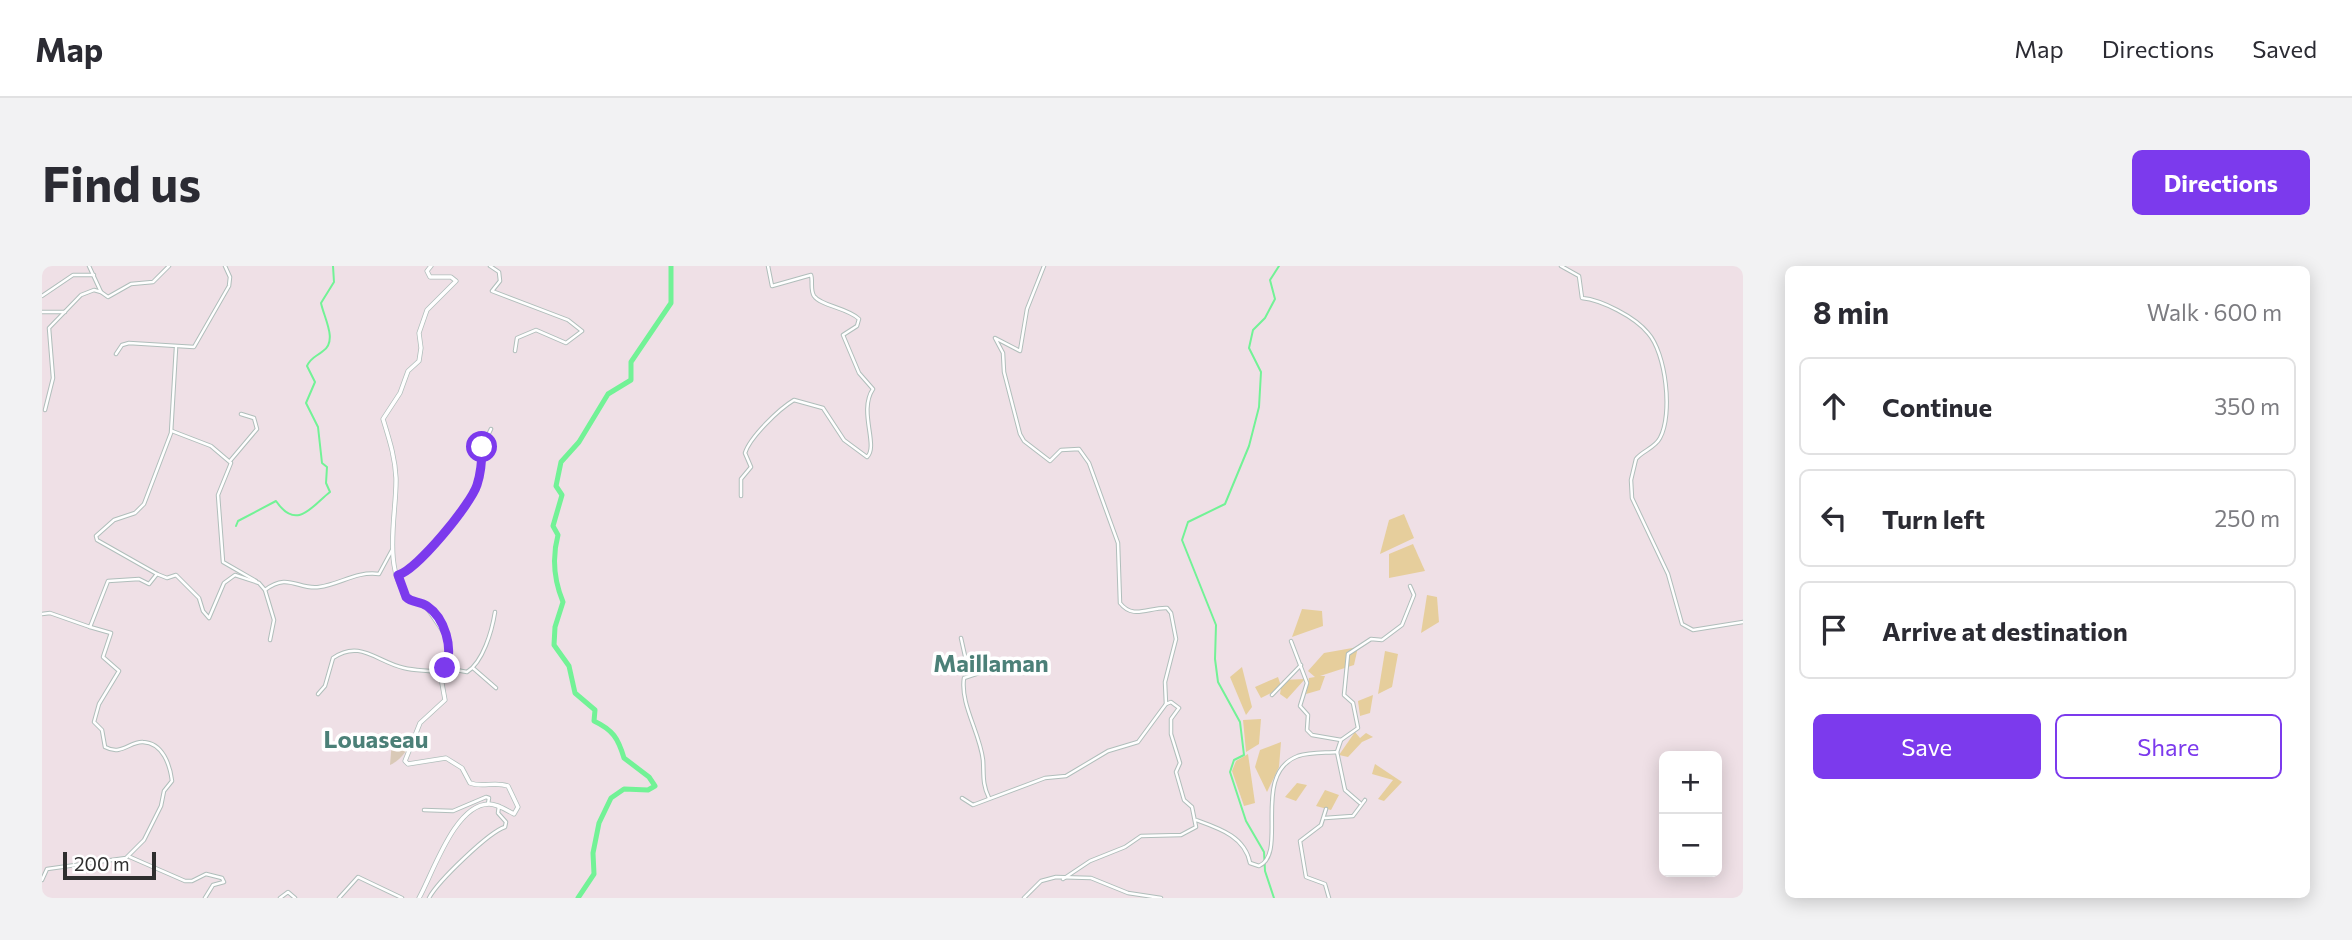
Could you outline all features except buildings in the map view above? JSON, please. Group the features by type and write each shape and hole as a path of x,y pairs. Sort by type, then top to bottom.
{"street":[{"path":"89,266 101,292"},
{"path":"45,410 53,378 49,328 81,295 94,290 111,297 131,284 153,282 169,266"},
{"path":"116,354 122,345 129,344 194,348 229,286 230,277 225,266"},
{"path":"419,898 460,820 477,807 488,804 514,814 517,810 516,797 508,786 499,783 478,786 470,783 461,768 446,758 408,764 405,761 420,723 445,700 442,673 450,651 447,637 426,606 406,597 398,575 392,550 396,474 394,449 383,419 400,393 408,371 419,361 419,333 423,317 435,300 456,281 451,276 429,276 427,271 431,266"},
{"path":"490,266 499,272 500,281 492,291 568,320 582,331 566,343 536,330 517,338 515,351"},
{"path":"741,496 741,479 751,467 745,453 748,443 778,411 794,400 822,408 844,440 867,457 872,445 866,402 873,389 859,373 843,335 859,324 859,319 847,309 816,299 812,293 811,275 772,286 768,266"},
{"path":"1044,266 1027,309 1020,351 995,338 1003,353 1004,372 1020,433 1024,441 1050,461 1061,450 1079,450 1093,474 1118,543 1120,603 1133,613 1156,607 1167,608 1171,613 1176,639 1165,681 1166,704"},
{"path":"1561,266 1579,276 1582,298 1610,305 1650,334 1661,360 1668,395 1666,418 1658,442 1636,459 1630,492 1668,575 1682,624 1693,630 1743,622"},
{"path":"42,296 73,275 94,275"},
{"path":"42,312 65,312"},
{"path":"176,348 171,430 142,509 114,520 96,536 157,574 167,578 176,575 199,598 203,611 209,618 229,578 239,575 259,583"},
{"path":"241,414 254,418 257,429 230,461 230,468 218,495 223,562 250,575 265,590 274,620 270,640"},
{"path":"398,575 417,566 474,493 482,447 491,429"},
{"path":"171,430 211,446 230,461"},
{"path":"265,590 280,582 299,582 314,588 357,573 379,574 392,550"},
{"path":"90,627 108,581 139,579 149,584 157,574"},
{"path":"1360,803 1345,790 1337,752 1341,740 1358,728 1353,703 1344,695 1349,654 1371,639 1382,640 1402,625 1414,596 1410,586"},
{"path":"445,668 467,672 473,668 482,657 495,612"},
{"path":"42,614 50,613 111,633 103,657 119,671 99,705 94,722 102,730 105,747 124,750 138,743 147,743 164,754 172,778 144,840 128,857 94,865 47,869 42,880"},
{"path":"961,638 965,656 981,666 982,672 964,678 962,690 975,727 983,762 982,777 989,798"},
{"path":"1291,641 1307,683 1300,706 1308,715 1307,730 1312,735 1341,740"},
{"path":"318,694 325,686 332,659 355,650 371,652 401,668 442,673"},
{"path":"1272,695 1301,665"},
{"path":"473,668 496,688"},
{"path":"962,798 973,806 989,798 1018,791 1045,778 1066,776 1108,751 1138,742 1166,704 1171,702 1179,708 1171,719 1171,734 1180,763 1176,772 1184,800 1192,807 1196,827 1181,835 1141,836 1125,847 1090,861 1063,879"},
{"path":"1196,820 1235,838 1248,850 1250,863 1262,864 1271,853 1269,813 1274,805 1273,786 1281,768 1299,756 1337,752"},
{"path":"424,810 453,811 482,797 489,798 488,804"},
{"path":"1325,818 1353,816 1364,800"},
{"path":"429,898 450,869 474,852 487,835 505,827 506,822 498,813 499,806"},
{"path":"1326,809 1321,825 1300,841 1300,850 1306,877 1325,884 1329,898"},
{"path":"128,857 185,881 192,881 206,874 222,878 224,883 213,885 205,898"},
{"path":"339,898 358,877 402,898"},
{"path":"1024,898 1041,881 1056,877 1091,878 1128,893 1161,898"},
{"path":"280,898 288,892 295,898"}],"shaded area":[{"path":"1404,514 1414,538 1380,554 1389,520"},
{"path":"1413,544 1425,571 1389,578 1389,554"},
{"path":"1427,595 1437,597 1439,622 1421,633"},
{"path":"1302,609 1322,611 1323,626 1292,637"},
{"path":"1358,647 1354,665 1320,676 1325,676 1320,690 1306,694 1309,678 1315,677 1308,671 1324,653"},
{"path":"1385,651 1398,654 1392,687 1378,694"},
{"path":"1242,667 1252,707 1246,715 1230,677"},
{"path":"1278,677 1281,686 1283,680 1305,679 1287,699 1280,694 1281,688 1261,698 1255,687"},
{"path":"1373,695 1370,713 1360,716 1358,701"},
{"path":"1261,719 1259,744 1246,752 1243,720"},
{"path":"1355,732 1360,738 1366,733 1373,737 1362,742 1348,757 1339,755"},
{"path":"407,735 412,737 407,749 390,765 392,740"},
{"path":"1281,742 1279,767 1267,792 1255,767 1260,750"},
{"path":"1248,754 1255,803 1244,806 1232,771 1236,761"},
{"path":"1375,764 1402,782 1384,801 1378,799 1393,780 1372,774"},
{"path":"1297,783 1307,785 1296,801 1285,797"},
{"path":"1325,790 1339,795 1331,810 1316,806"}],"waterway":[{"path":"236,526 238,521 276,501 291,514 305,513 330,492 326,483 327,467 322,463 318,427 306,403 315,382 307,366 327,347 329,341 329,329 321,303 334,282 333,266"},
{"path":"578,898 594,874 593,853 599,823 611,798 624,789 648,790 655,786 649,777 624,758 610,731 594,721 595,710 575,693 569,666 554,645 555,627 563,602 555,568 558,535 553,526 562,495 556,486 561,462 579,442 608,394 631,380 631,362 671,303 671,266"},
{"path":"1274,898 1265,871 1264,852 1246,821 1230,772 1234,760 1244,755 1240,722 1218,682 1215,659 1216,625 1182,540 1188,522 1225,504 1249,446 1259,407 1261,372 1249,348 1253,330 1265,318 1275,299 1270,280 1279,266"}],"district":[{"name":"Maillaman","path":"991,662"},
{"name":"Louaseau","path":"376,738"}],"route":[{"path":"445,668 450,651 441,625 426,606 406,597 398,575 417,566 474,493 482,447"}]}
